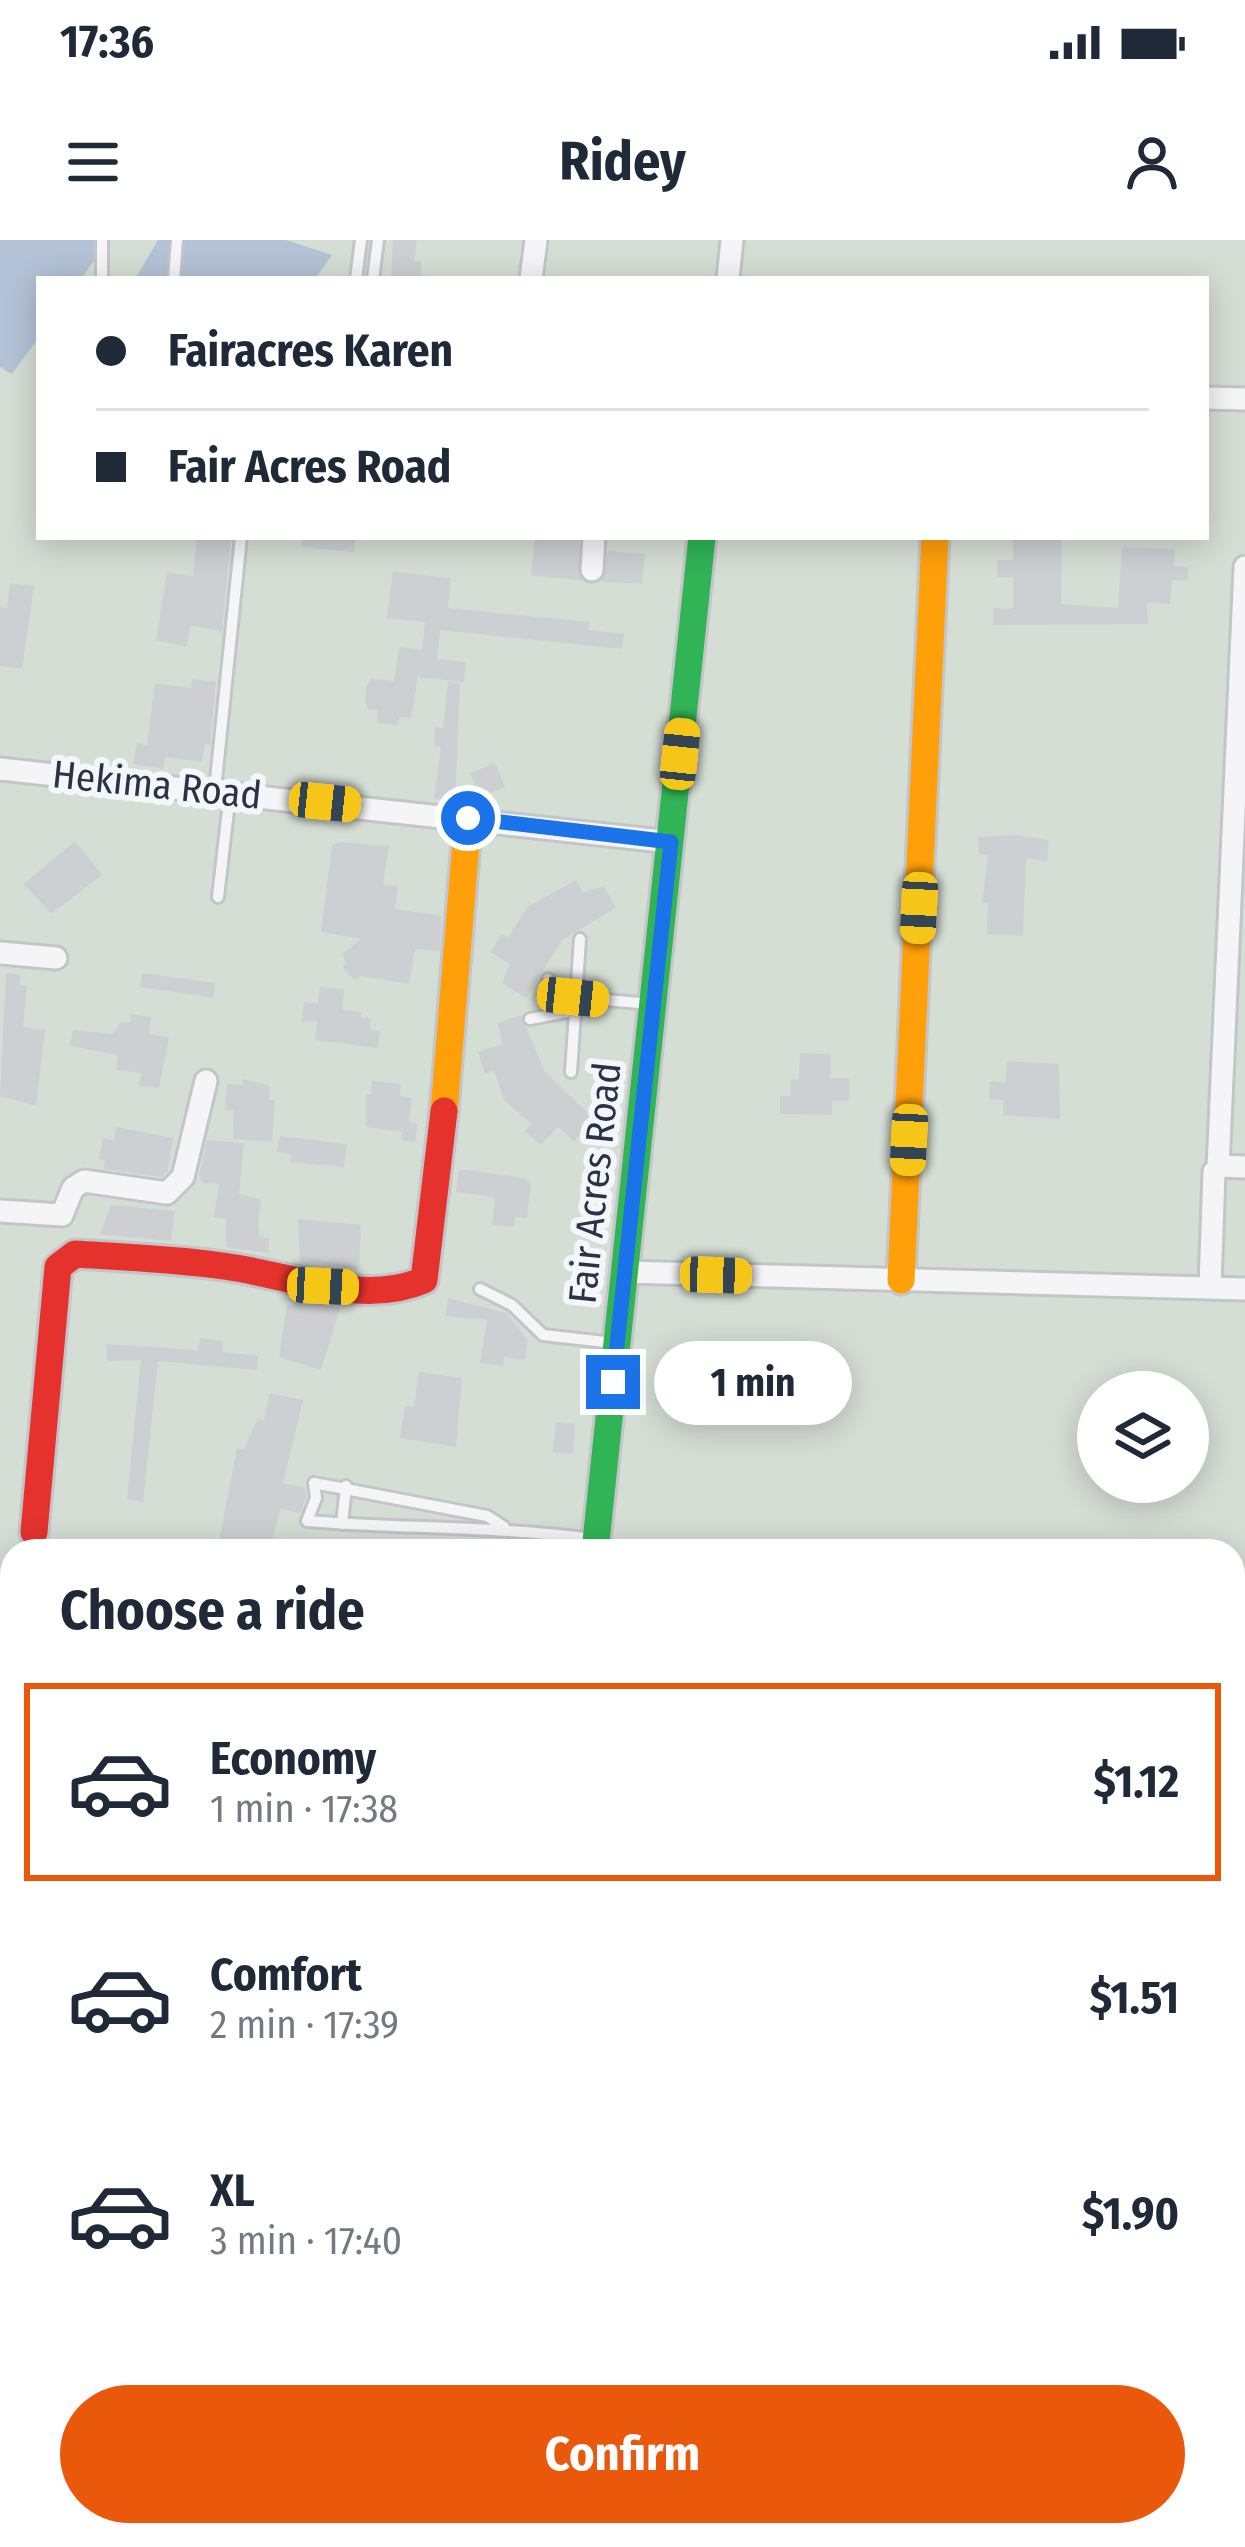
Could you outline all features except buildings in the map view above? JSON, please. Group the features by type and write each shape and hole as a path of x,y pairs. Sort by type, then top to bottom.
{"street":[{"path":"532,276 536,240"},
{"path":"728,276 732,240"},
{"path":"1209,398 1245,399"},
{"path":"592,570 594,540"},
{"name":"Fair Acres Road","path":"597,1539 702,540"},
{"path":"901,1280 935,540"},
{"path":"1210,1287 1245,567"},
{"name":"Hekima Road","path":"0,769 671,842"},
{"path":"34,1532 58,1268 64,1259 75,1254 206,1265 323,1286 390,1288 424,1280 455,1022 468,818"},
{"path":"0,953 56,958"},
{"path":"0,1210 62,1215 73,1188 84,1181 167,1193 183,1177 190,1157 206,1081"},
{"path":"1218,1168 1245,1167"},
{"path":"624,1272 1245,1289"}],"lane":[{"path":"102,240 102,276"},
{"path":"174,276 177,240"},
{"path":"356,276 361,240"},
{"path":"373,276 378,240"},
{"path":"218,897 241,540"},
{"path":"571,1072 580,939"},
{"path":"548,979 573,997 653,1005"},
{"path":"530,1019 572,1011"},
{"path":"480,1289 512,1304 543,1335 617,1343"},
{"path":"504,1527 487,1516 314,1483 316,1498 307,1522 464,1532 504,1527 565,1539"},
{"path":"342,1524 346,1486"}],"shaded area":[{"path":"0,240 1245,240 1245,1539 0,1539"}],"water":[{"path":"0,240 109,240 83,276 36,276 36,341 12,374 0,367"},
{"path":"158,240 286,240 332,255 317,276 137,276"}],"traffic: fast":[{"path":"596,1539 702,540"}],"traffic: slow":[{"path":"901,1280 935,540"},
{"path":"444,1111 468,818"}],"traffic: jam":[{"path":"34,1532 58,1267 75,1254 205,1264 350,1290 400,1287 424,1280 444,1111"}],"route":[{"path":"468,818 671,842 613,1382"}]}
